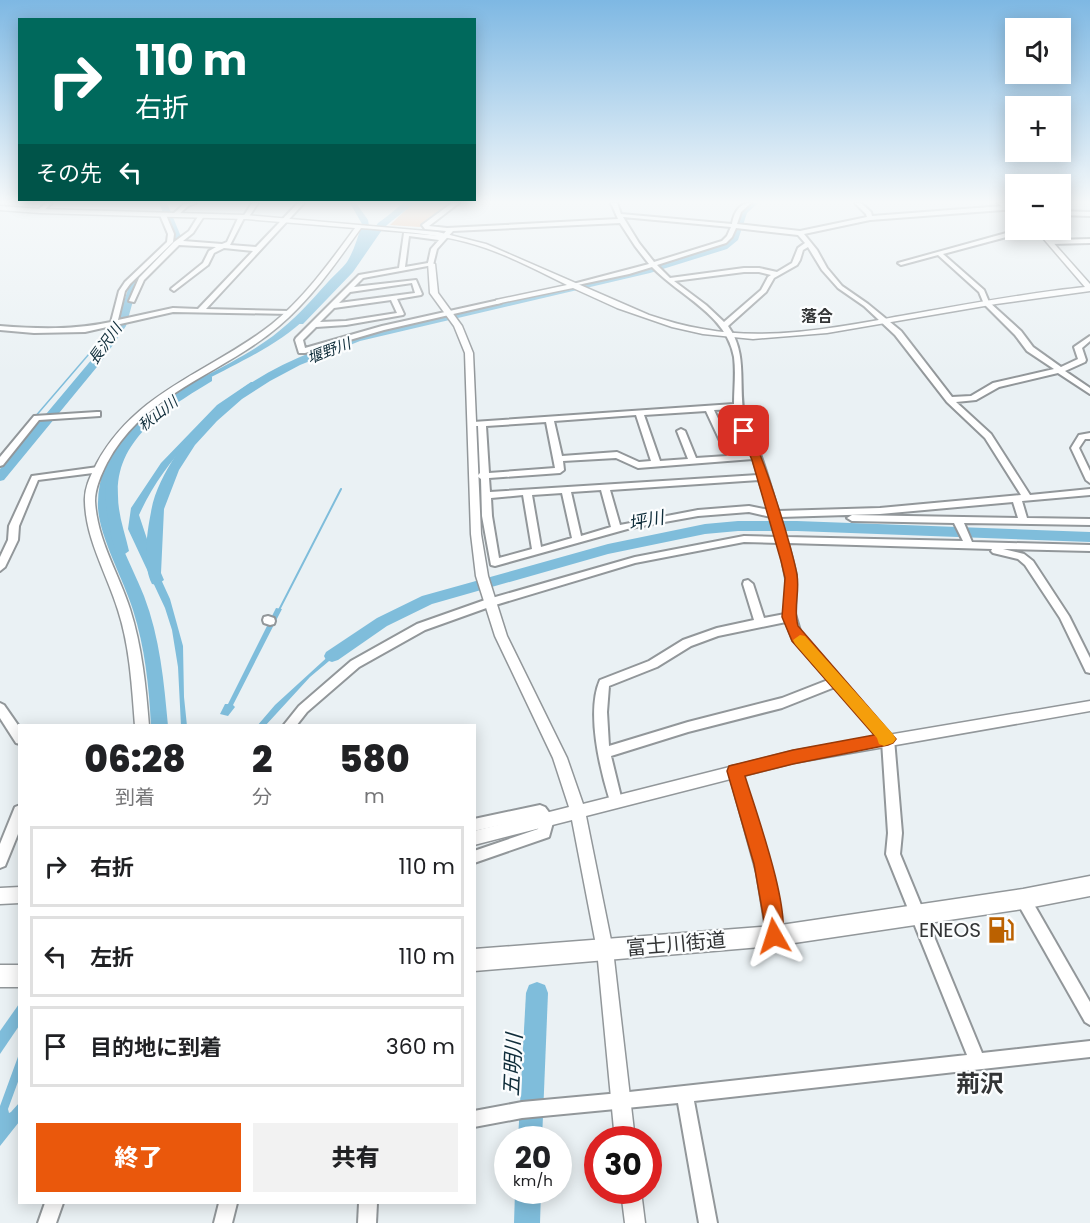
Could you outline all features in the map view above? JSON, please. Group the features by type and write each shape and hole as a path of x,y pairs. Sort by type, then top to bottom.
{"main road":[{"name":"富士川街道","path":"476,960 774,936 1023,899 1090,886"},
{"path":"0,976 18,976"}],"street":[{"path":"114,323 122,291 127,283 151,260"},
{"path":"132,301 141,279 161,260"},
{"path":"174,289 206,264 208,260"},
{"path":"202,309 248,260"},
{"path":"142,724 139,678 133,647 124,610 92,518 90,498 98,470 104,456 128,424 150,405 251,344 315,288 335,260"},
{"path":"402,268 403,260"},
{"path":"432,260 434,293 465,337 469,353 480,476 476,534 482,576 489,603 501,636 560,758 578,810 604,950 623,1126"},
{"path":"518,260 657,320 678,327 730,336 796,335 986,303 1090,289"},
{"path":"651,260 669,280 702,305 730,336 740,371 739,406 744,431 756,456 792,578 789,617 797,637 888,739 895,833 893,854 978,1062"},
{"path":"431,264 368,273 362,276 299,340 302,351 382,328 575,285 673,260"},
{"path":"723,327 764,291 768,279 793,267 797,260"},
{"path":"819,260 840,287 866,305 898,333 950,400 988,436 1027,497"},
{"path":"901,263 912,260"},
{"path":"948,260 982,291 986,303 1018,333 1030,349 1090,392"},
{"path":"1066,260 1090,289"},
{"path":"669,280 711,275 742,268 761,269 776,274"},
{"path":"332,306 419,294 414,281 348,290"},
{"path":"313,325 345,323 401,314 393,298"},
{"path":"0,328 72,331 173,310 289,313"},
{"path":"950,400 973,398 996,386 1061,370 1082,360 1078,347 1090,338"},
{"path":"477,423 739,406"},
{"path":"709,408 732,458"},
{"path":"639,412 656,463"},
{"path":"0,463 37,418 54,419 97,414"},
{"path":"480,476 560,470 550,418"},
{"path":"681,431 693,460"},
{"path":"1090,436 1082,437 1075,448 1090,480"},
{"path":"559,459 617,455 638,465 756,456"},
{"path":"0,567 13,540 14,526 35,478 98,470"},
{"path":"480,476 486,495 495,563 616,529 698,513 749,509 777,528 968,543 1090,548"},
{"path":"486,495 762,477"},
{"path":"605,488 616,529"},
{"path":"566,489 578,540"},
{"path":"527,492 537,551"},
{"path":"291,724 303,709 355,664 421,627 489,603 635,560 744,539 813,512 879,511 1090,492"},
{"path":"1016,498 1023,520"},
{"path":"813,512 831,517 1090,522"},
{"path":"958,521 968,543"},
{"path":"968,543 1021,556 1029,563 1064,616 1088,663"},
{"path":"748,584 760,622"},
{"path":"616,801 605,752 600,704 604,683 653,664 687,643 717,632 789,617"},
{"path":"605,752 681,729 779,705 809,695 836,681"},
{"path":"476,837 793,757 1090,706"},
{"path":"0,708 18,737"},
{"path":"735,771 771,901 774,936"},
{"path":"476,825 540,811 546,819 544,833 476,856"},
{"path":"0,861 18,816"},
{"path":"0,896 18,895"},
{"path":"1023,899 1090,1017"},
{"path":"476,1119 530,1109 1090,1048"},
{"path":"684,1093 708,1223"},
{"path":"47,1223 54,1204"},
{"path":"223,1223 228,1204"},
{"path":"367,1223 368,1204"},
{"path":"633,1204 635,1223"}],"water":[{"path":"356,260 307,317 280,339 183,393 153,413 129,437 113,466 108,503 110,512 154,628 165,693 168,724 151,724 141,639 129,598 101,527 98,502 104,468 118,441 138,419 163,400 273,336 309,303 347,262"},
{"path":"251,382 260,382 224,409 190,440 162,475 139,515 159,575 170,599 183,646 187,724 181,724 178,667 172,630 165,608 128,529 131,508 161,463 217,405"},
{"path":"276,608 282,609 233,705 235,707 228,716 220,714 225,704 228,704"},
{"path":"345,641 347,646 310,677 267,724 259,724 275,705"},
{"path":"18,1005 18,1027 0,1054 0,1031"},
{"path":"18,1057 18,1082 8,1109 9,1113 18,1104 18,1123 0,1146 0,1106"}],"waterway":[{"name":"長沢川","path":"0,477 97,360 121,326 134,282 156,260"},
{"name":"秋山川","path":"299,322 357,260"},
{"name":"堰野川","path":"157,580 154,573 156,518 160,500 173,470 190,442 213,418 238,397 266,379 296,363 357,339 647,271 682,260"},
{"path":"34,418 89,354"},
{"name":"秋山川","path":"122,551 111,497 112,476 118,457 128,440 142,425 174,400 208,379"},
{"path":"279,610 341,489"},
{"name":"坪川","path":"332,656 382,622 427,600 608,549 705,529 738,526 797,526 1090,537"},
{"name":"五明川","path":"531,1126 537,993"},
{"name":"五明川","path":"527,1223 528,1204"}],"slow traffic":[{"path":"800,640 888,739 884,739"}],"place":[{"name":"ENEOS","path":"1001,930"}],"district":[{"name":"落合","path":"817,316"},
{"name":"荊沢","path":"980,1084"}],"route":[{"path":"744,431 758,460 788,561 792,578 789,617 791,627 797,637 888,739 832,748 735,771 771,901 774,936"}]}
